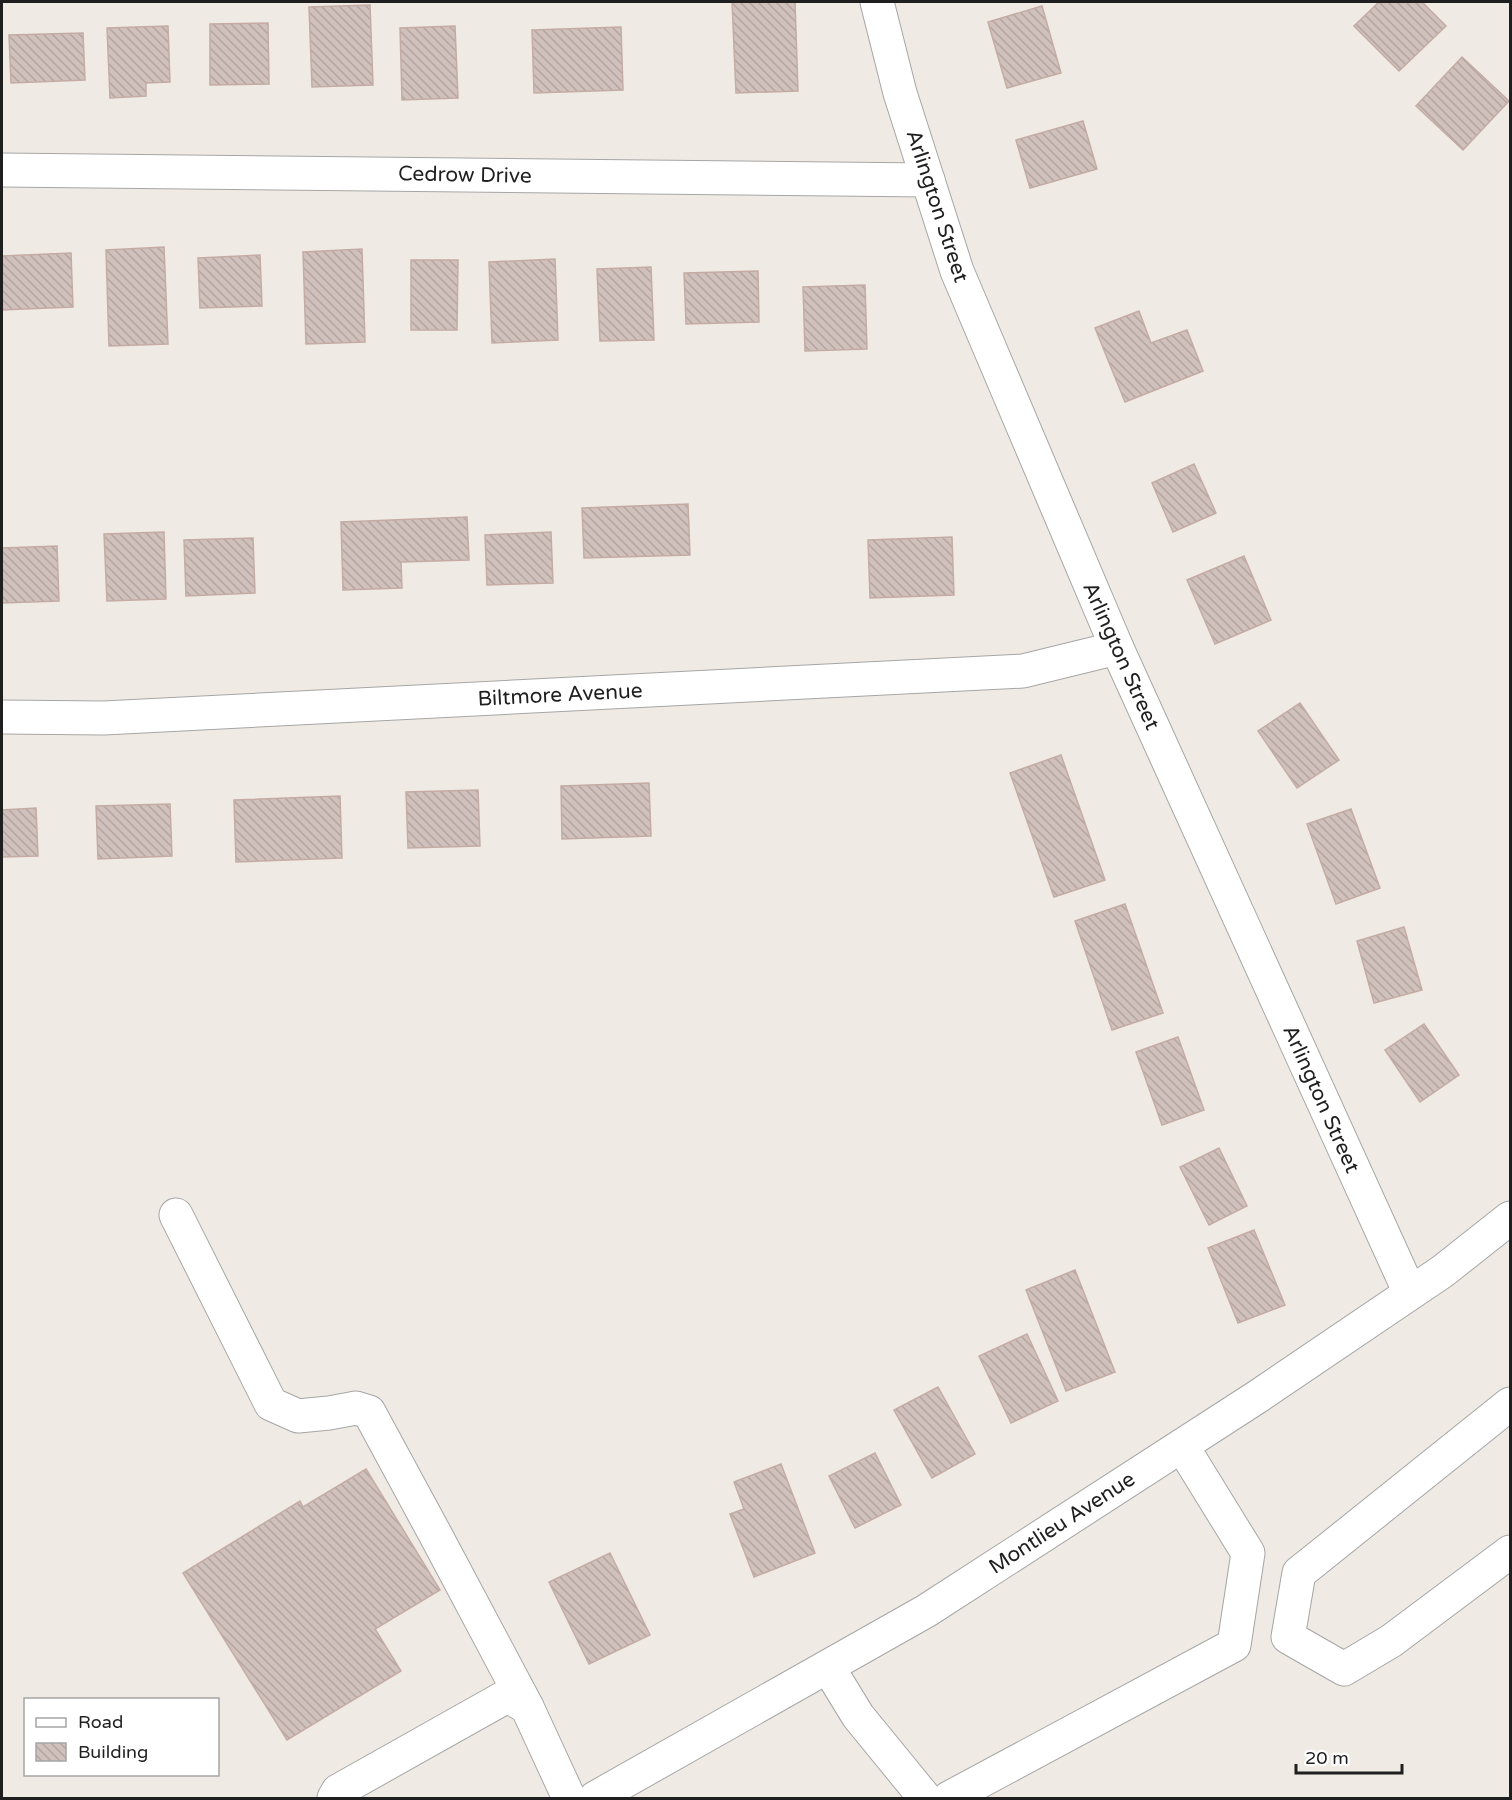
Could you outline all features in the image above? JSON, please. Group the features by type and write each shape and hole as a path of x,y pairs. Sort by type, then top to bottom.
{"street":[{"name":"Arlington Street","path":"877,2 900,93 957,271 1117,648 1410,1293"},
{"name":"Cedrow Drive","path":"2,170 928,180"},
{"name":"Biltmore Avenue","path":"2,717 104,718 1023,671 1117,648"},
{"path":"176,1215 271,1404 298,1416 356,1408 369,1412 527,1707 569,1798"},
{"name":"Montlieu Avenue","path":"595,1798 926,1611 1257,1397 1443,1270 1510,1218"},
{"path":"1510,1404 1299,1573 1288,1637 1344,1669 1391,1641 1510,1552"},
{"path":"949,1798 1234,1645 1248,1553 1182,1446"},
{"path":"828,1667 858,1716 925,1798"},
{"path":"334,1798 338,1791 507,1696 527,1707"}],"building":[{"path":"732,2 795,2 798,91 736,93"},
{"path":"1379,2 1422,2 1446,26 1399,71 1354,26"},
{"path":"370,5 373,85 312,87 309,7"},
{"path":"1042,6 1061,73 1007,88 988,22"},
{"path":"268,23 269,84 210,85 210,24"},
{"path":"168,26 170,82 146,83 146,96 110,98 107,28"},
{"path":"455,26 458,98 402,100 400,28"},
{"path":"621,27 623,90 534,93 532,30"},
{"path":"83,33 85,80 11,83 9,35"},
{"path":"1462,57 1509,101 1463,150 1416,106"},
{"path":"1083,121 1097,169 1030,188 1016,140"},
{"path":"164,247 168,344 109,346 106,250"},
{"path":"362,249 365,342 306,344 303,252"},
{"path":"71,253 73,307 2,310 2,256"},
{"path":"260,255 262,306 200,308 198,258"},
{"path":"555,259 558,340 492,343 489,262"},
{"path":"411,260 458,260 457,330 411,330"},
{"path":"651,267 654,340 600,341 597,269"},
{"path":"758,271 759,322 686,324 684,273"},
{"path":"865,285 867,349 805,351 803,287"},
{"path":"1139,311 1151,343 1187,330 1203,371 1125,402 1095,328"},
{"path":"1194,464 1216,513 1173,532 1152,483"},
{"path":"688,504 690,555 584,558 582,508"},
{"path":"467,517 469,560 401,562 402,588 343,590 341,522"},
{"path":"164,532 166,599 107,601 104,534"},
{"path":"551,532 553,583 487,585 485,535"},
{"path":"952,537 954,595 870,598 868,540"},
{"path":"253,538 255,593 186,596 184,540"},
{"path":"57,546 59,601 2,603 2,548"},
{"path":"1244,556 1271,620 1215,644 1187,580"},
{"path":"1300,703 1339,760 1297,788 1258,731"},
{"path":"1061,755 1105,880 1054,897 1010,773"},
{"path":"649,783 651,836 562,839 561,786"},
{"path":"478,790 480,846 408,848 406,792"},
{"path":"340,796 342,858 236,862 234,800"},
{"path":"170,804 172,856 98,859 96,806"},
{"path":"36,808 38,856 2,857 2,810"},
{"path":"1351,809 1380,888 1336,904 1307,824"},
{"path":"1125,904 1163,1013 1112,1030 1075,921"},
{"path":"1404,927 1422,990 1374,1003 1357,941"},
{"path":"1424,1024 1459,1075 1420,1102 1385,1050"},
{"path":"1178,1037 1204,1110 1162,1125 1136,1052"},
{"path":"1219,1148 1247,1206 1209,1225 1180,1167"},
{"path":"1254,1230 1285,1305 1238,1323 1208,1248"},
{"path":"1075,1270 1115,1372 1066,1391 1026,1290"},
{"path":"1027,1334 1058,1401 1011,1423 979,1356"},
{"path":"938,1387 975,1454 932,1478 894,1410"},
{"path":"875,1453 901,1505 855,1528 829,1476"},
{"path":"781,1464 815,1553 754,1577 730,1514 744,1509 734,1482"},
{"path":"366,1469 440,1590 375,1629 401,1671 287,1740 183,1573 300,1501 303,1507"},
{"path":"610,1553 650,1635 589,1664 549,1582"}]}
